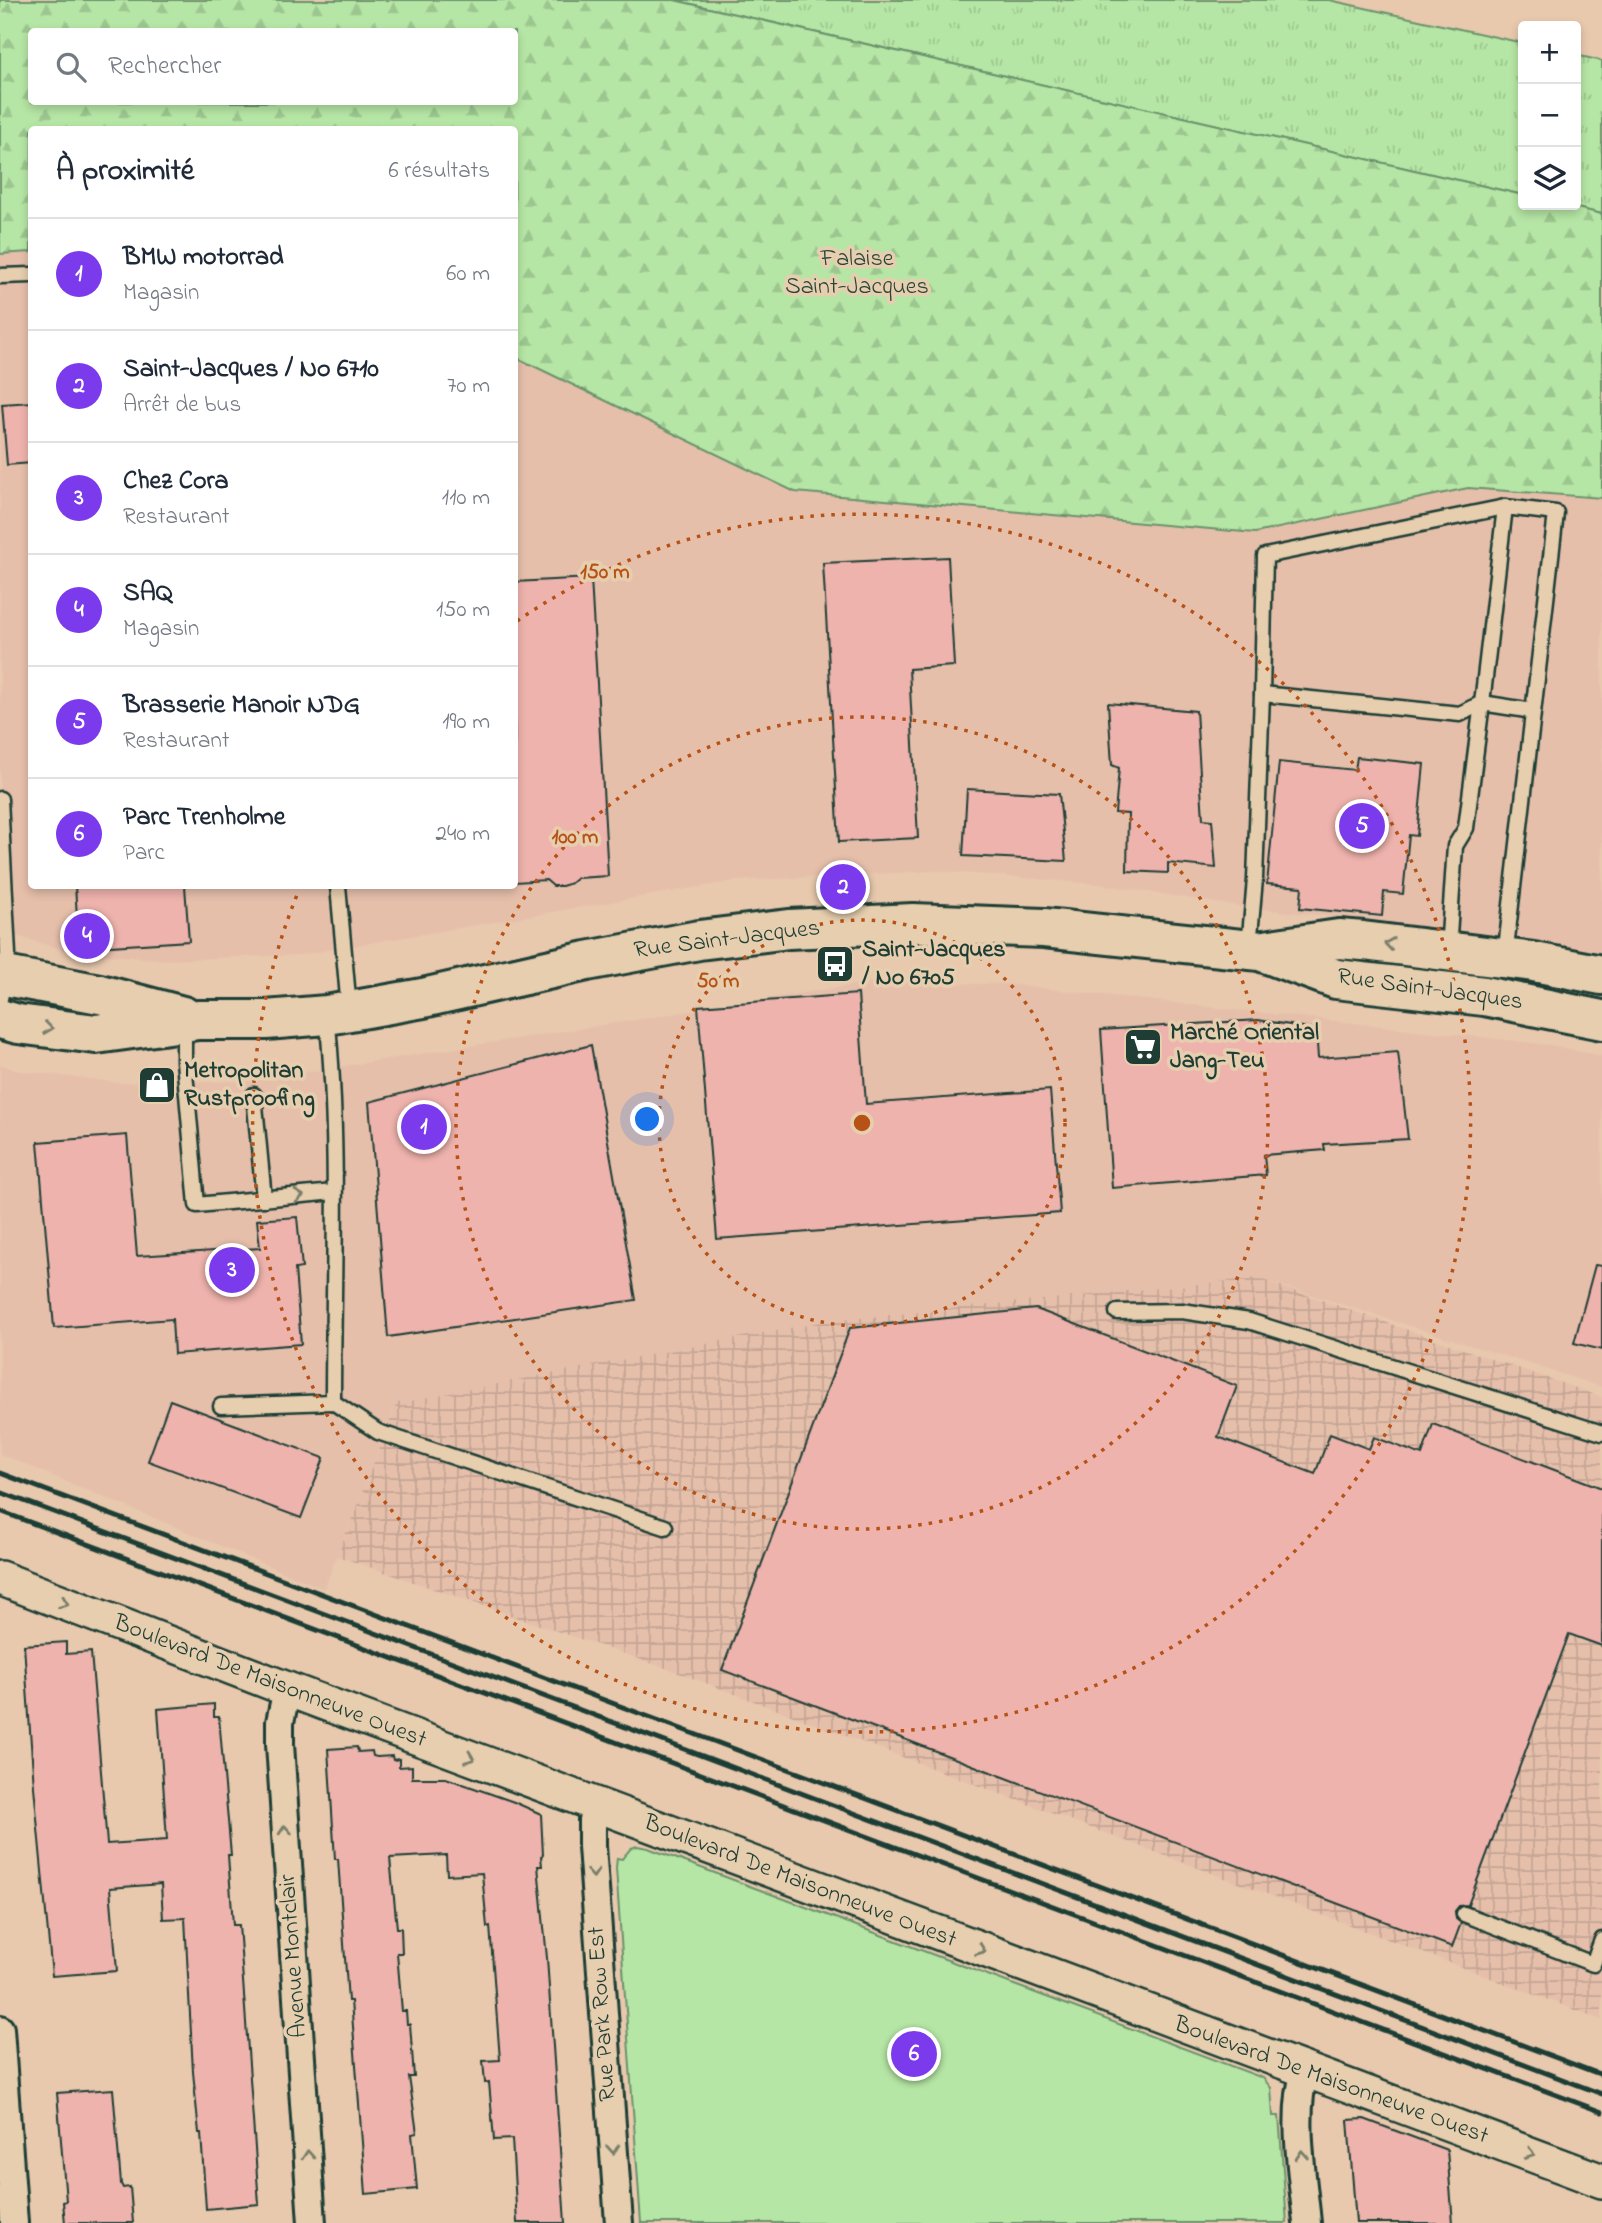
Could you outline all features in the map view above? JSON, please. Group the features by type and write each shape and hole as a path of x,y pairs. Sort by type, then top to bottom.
{"main road":[{"name":"Rue Saint-Jacques","path":"0,1019 18,1024 96,1034 191,1022 338,1014 423,998 641,949 789,929 886,924 1044,928 1255,950 1339,939 1447,972 1540,1006 1602,1020"},
{"name":"Rue Saint-Jacques","path":"1447,972 1505,958 1602,975"},
{"name":"Rue Saint-Jacques","path":"2,983 100,994 191,1022"}],"street":[{"name":"Boulevard De Maisonneuve Ouest","path":"0,1578 595,1805 1602,2181"},
{"name":"Avenue Montclair","path":"287,1689 279,1722 279,1744 312,2223"},
{"name":"Rue Park Row Est","path":"595,1805 592,1855 618,2223"},
{"path":"0,2029 14,2223"},
{"path":"1305,2072 1298,2108 1307,2223"}],"lane":[{"path":"0,276 28,275"},
{"path":"1447,972 1455,846 1466,828 1505,507"},
{"path":"1255,950 1265,556 1505,507 1556,513 1505,958"},
{"path":"1262,694 1460,714 1482,703 1533,710"},
{"path":"0,799 7,931 2,983"},
{"path":"333,1402 334,1192 331,1054 338,1014 338,889"},
{"path":"191,1022 184,1061 197,1205 334,1192"},
{"path":"254,1095 264,1199"},
{"path":"1117,1312 1182,1311 1249,1321 1602,1433"},
{"path":"221,1406 333,1402 378,1432 665,1527"},
{"path":"1464,1914 1593,1964 1602,1940"}],"shaded area":[{"path":"28,252 28,889 518,889 518,358 795,492 1255,533 1468,488 1602,498 1602,952 1495,935 1242,907 1098,884 936,871 735,881 300,955 166,960 70,952 0,931 0,254"},
{"path":"872,982 1006,984 1551,1045 1602,1056 1602,1387 1258,1278 397,1403 324,1589 0,1454 0,1064 15,1070 122,1083 250,1081"},
{"path":"1258,1278 1602,1397 1602,2020 668,1669 337,1556 397,1403 821,1322"}],"green space":[{"name":"Falaise Saint-Jacques","path":"0,0 674,0 1518,194 1518,210 1581,209 1602,214 1602,498 1468,488 1255,533 795,492 518,358 518,126 28,126 28,252 0,254"},
{"path":"674,0 1329,0 1518,42 1518,194"},
{"path":"1581,56 1602,61 1602,214 1581,209"},
{"path":"637,1846 1263,2078 1271,2088 1273,2116 1279,2116 1287,2223 641,2223 616,1868 617,1858 622,1859 631,1848"}],"building":[{"path":"28,402 28,463 7,465 2,404"},
{"path":"948,557 954,666 909,669 918,838 839,842 823,563"},
{"path":"591,578 608,876 577,878 562,886 553,886 546,880 518,882 518,582"},
{"path":"1108,703 1196,711 1203,819 1212,820 1216,868 1168,863 1168,873 1127,871 1128,814 1115,813 1119,768 1112,765"},
{"path":"1357,757 1424,764 1417,836 1409,835 1403,894 1384,892 1382,916 1300,908 1302,887 1267,884 1279,762 1355,770"},
{"path":"967,789 1059,794 1066,861 963,856"},
{"path":"75,889 185,889 189,941 79,948"},
{"path":"858,994 866,1104 1050,1090 1060,1213 717,1239 698,1006"},
{"path":"1258,1020 1316,1029 1318,1058 1398,1052 1408,1139 1324,1144 1325,1150 1264,1155 1266,1175 1112,1188 1101,1030"},
{"path":"591,1045 636,1300 388,1337 369,1102"},
{"path":"127,1135 137,1256 260,1248 257,1220 297,1217 302,1268 295,1269 301,1344 174,1354 172,1319 54,1328 38,1142"},
{"path":"1595,1265 1602,1266 1602,1350 1574,1343"},
{"path":"1036,1309 1237,1386 1218,1437 1315,1474 1330,1434 1369,1449 1374,1437 1422,1455 1433,1424 1602,1488 1602,1646 1569,1634 1468,1905 1459,1906 1455,1911 1456,1919 1461,1923 1452,1947 722,1670 850,1328"},
{"path":"170,1400 324,1458 301,1518 148,1461"},
{"path":"66,1642 66,1654 91,1652 107,1844 167,1840 158,1709 214,1704 214,1717 219,1717 231,1855 228,1855 233,1925 239,1925 259,2204 206,2209 201,2133 193,2072 185,1918 163,1919 161,1884 110,1888 117,1971 52,1976 24,1645"},
{"path":"357,1747 358,1752 372,1751 373,1756 392,1756 393,1760 399,1759 399,1767 412,1766 412,1778 446,1778 541,1814 543,1855 542,1866 538,1866 565,2223 517,2223 512,2139 494,2140 489,2082 485,2083 483,2061 500,2060 490,1926 487,1927 482,1873 447,1875 446,1855 390,1858 397,1928 401,1928 402,1953 397,1953 402,2011 406,2011 407,2024 410,2024 414,2077 409,2077 417,2133 412,2134 417,2189 366,2194 338,1859 335,1859 328,1749"},
{"path":"113,2089 121,2184 123,2188 130,2187 133,2223 65,2223 63,2202 66,2201 57,2093"},
{"path":"1364,2119 1447,2150 1453,2223 1356,2223 1348,2120"}],"railway":[{"path":"0,1473 1602,2075"},
{"path":"0,1492 1602,2094"},
{"path":"0,1511 1602,2112"}],"place":[{"name":"Brasserie Manoir NDG","path":"1362,826"},
{"name":"Saint-Jacques / No 6710","path":"843,887"},
{"name":"SAQ","path":"87,936"},
{"name":"Saint-Jacques / No 6705","path":"835,964"},
{"name":"Marché Oriental Jang-Teu","path":"1143,1047"},
{"name":"Metropolitan Rustproofing","path":"157,1085"},
{"name":"BMW motorrad","path":"424,1127"},
{"name":"Chez Cora","path":"232,1270"},
{"name":"Parc Trenholme","path":"914,2054"}]}
